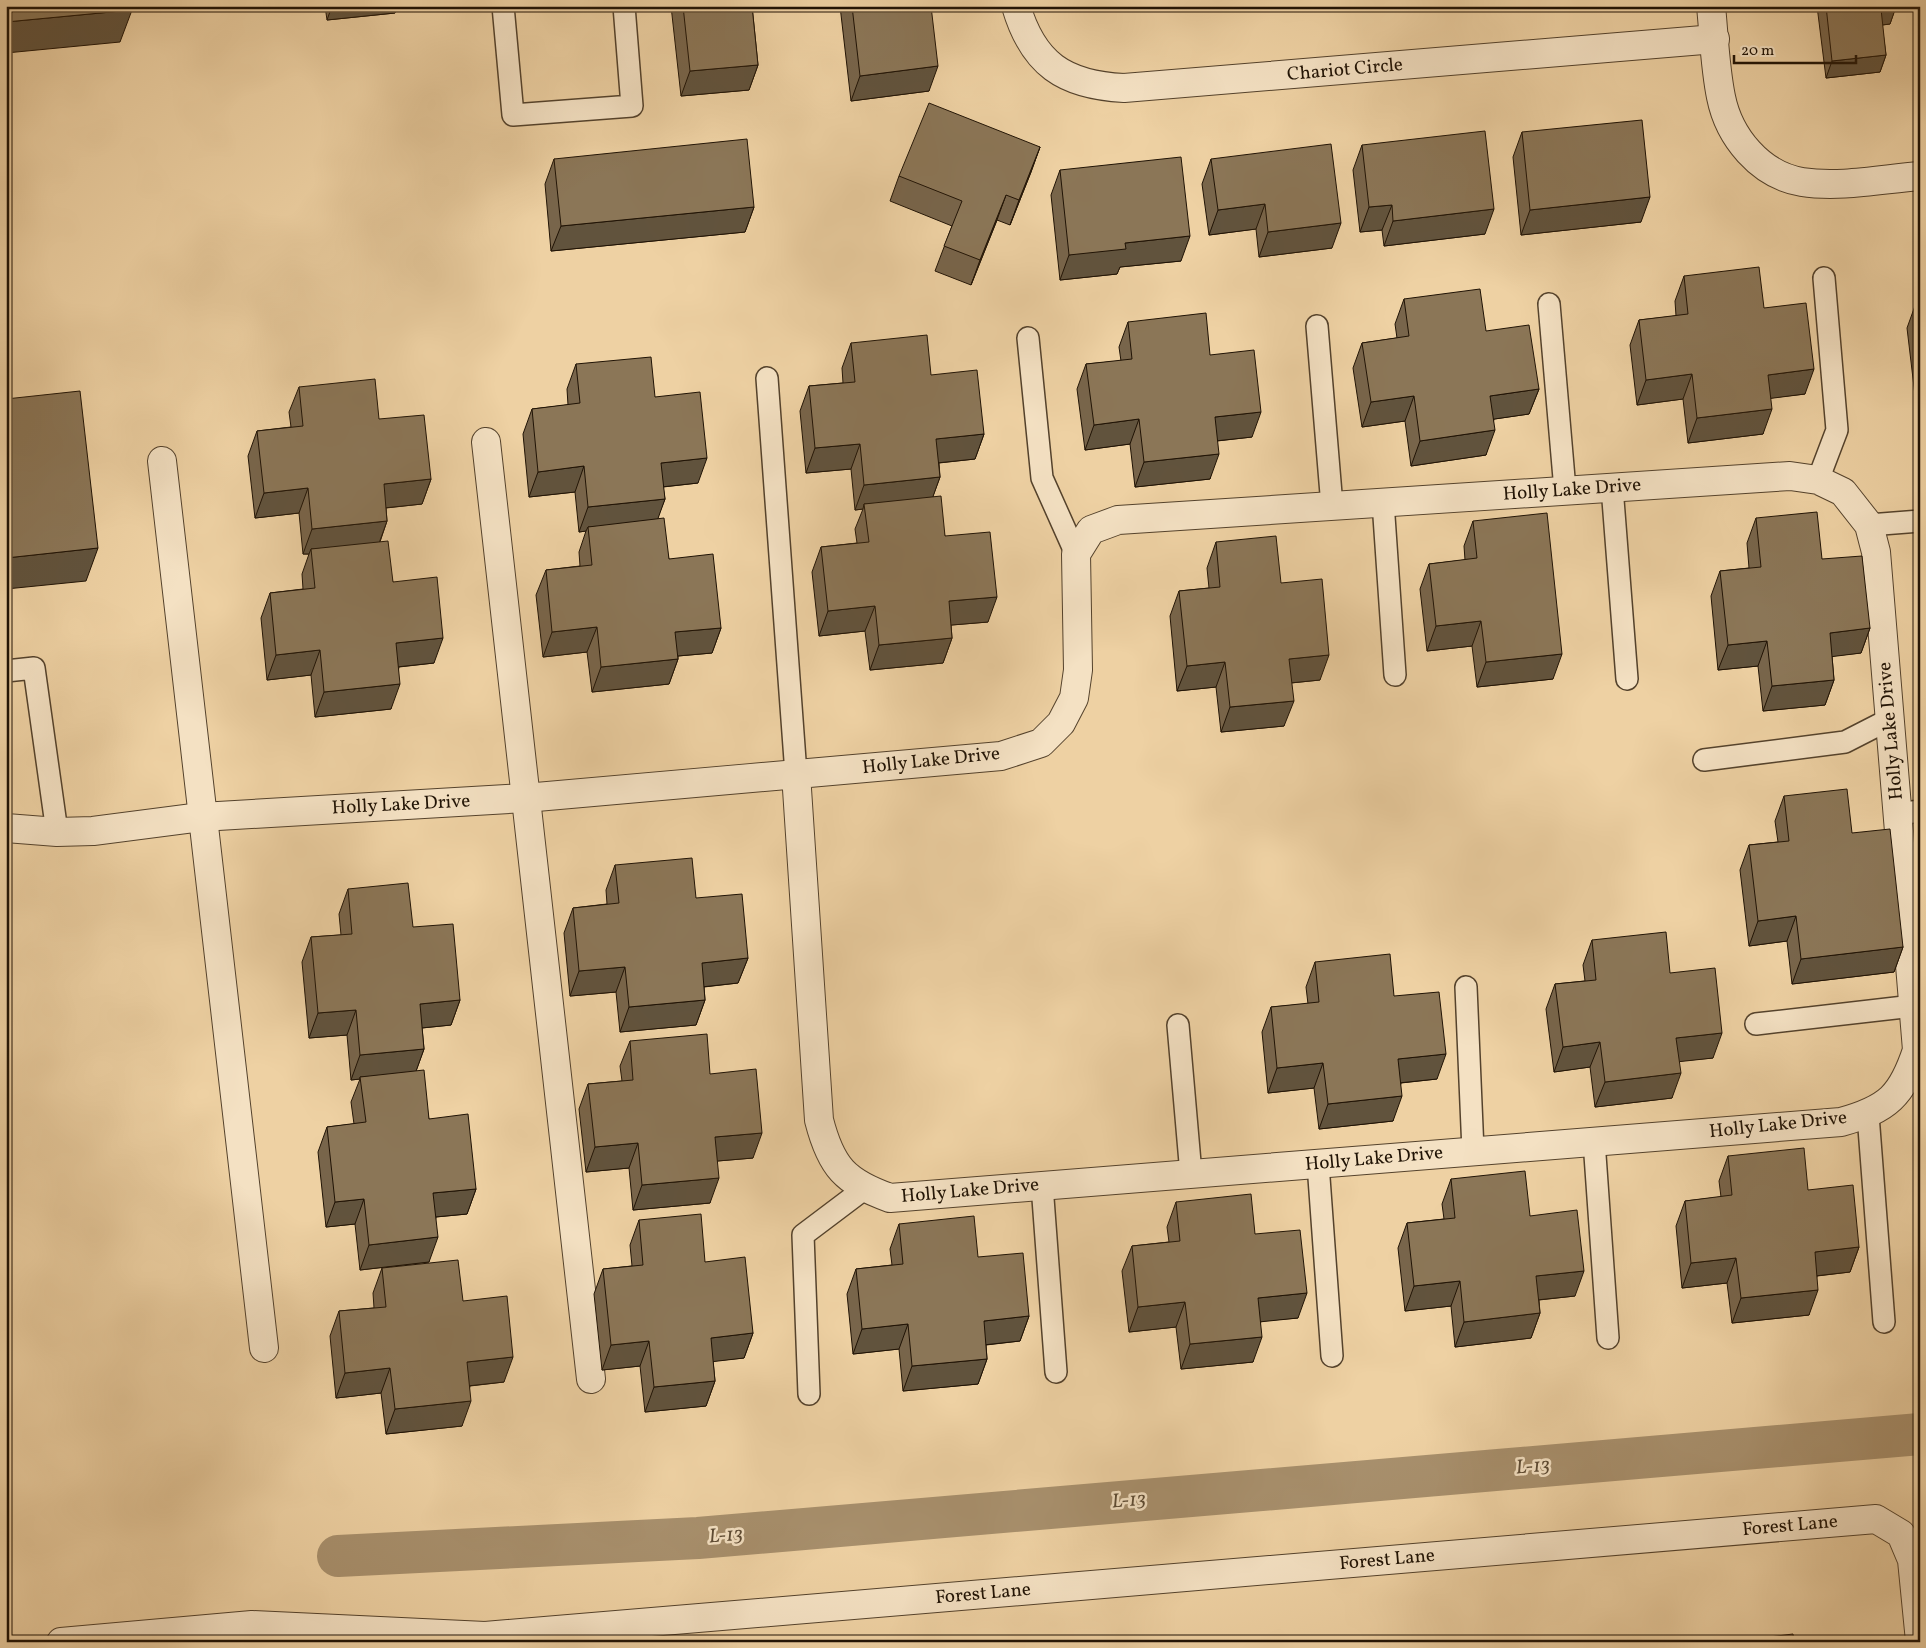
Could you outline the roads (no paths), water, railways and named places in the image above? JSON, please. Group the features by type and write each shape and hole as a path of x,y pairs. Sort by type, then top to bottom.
{"street":[{"name":"Chariot Circle","path":"1016,6 1023,31 1041,57 1066,76 1095,87 1124,88 1715,39"},
{"path":"1711,6 1721,97 1730,126 1748,152 1772,171 1802,182 1831,183 1920,176"},
{"path":"486,442 591,1379"},
{"path":"162,461 201,817 264,1348"},
{"name":"Holly Lake Drive","path":"6,828 57,832 93,831 201,817 525,798 796,774 1001,756 1041,743 1062,723 1074,698 1078,670 1076,554 1092,530 1118,520 1790,476 1818,480 1843,492 1870,525 1876,552 1890,719 1909,812 1913,1006 1918,1050 1908,1077 1892,1099 1868,1114 1841,1122 890,1198 864,1189 841,1171 826,1148 819,1120 796,774"},
{"name":"Forest Lane","path":"61,1642 252,1625 485,1636 1876,1519 1901,1534 1912,1560 1920,1641"}],"lane":[{"path":"503,6 513,115 632,106 624,6"},
{"path":"1818,480 1837,430 1824,278"},
{"path":"1549,304 1565,490"},
{"path":"1317,326 1332,506"},
{"path":"1028,338 1042,478 1076,554"},
{"path":"767,378 796,774"},
{"path":"1612,487 1627,679"},
{"path":"1383,502 1395,675"},
{"path":"1870,525 1920,521"},
{"path":"6,671 34,668 57,832"},
{"path":"1704,760 1845,742 1890,719"},
{"path":"1466,987 1473,1151"},
{"path":"1756,1024 1913,1006"},
{"path":"1178,1025 1191,1174"},
{"path":"1868,1114 1884,1322"},
{"path":"1594,1141 1608,1338"},
{"path":"1318,1164 1332,1356"},
{"path":"1042,1186 1056,1372"},
{"path":"808,1394 803,1235 864,1189"}],"waterway":[{"name":"L-13","path":"338,1556 698,1538 1920,1434"}]}
